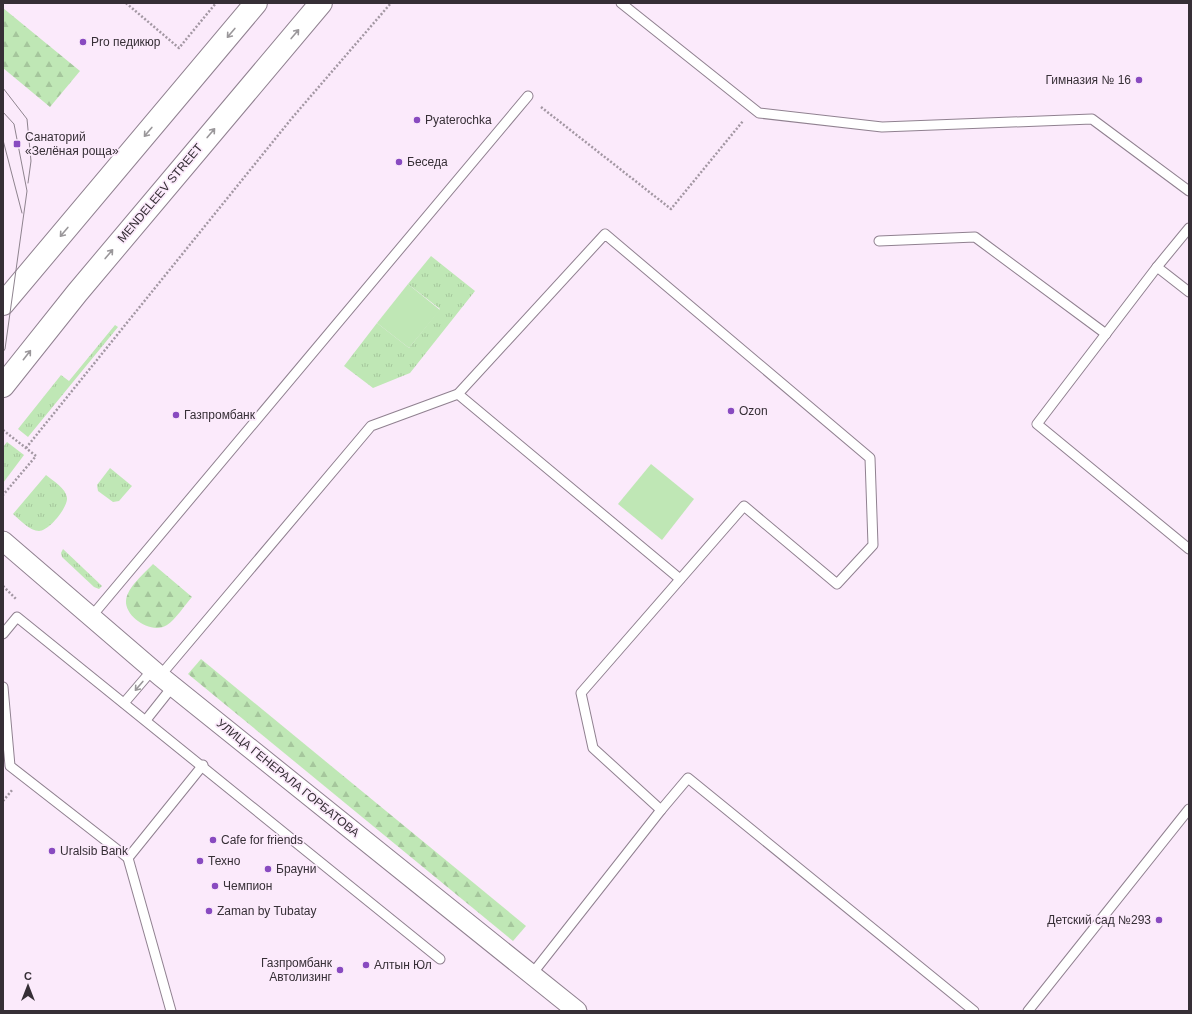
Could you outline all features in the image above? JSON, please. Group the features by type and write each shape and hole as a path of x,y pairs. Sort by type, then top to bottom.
{"main road":[{"path":"3,304 256,3"},
{"name":"MENDELEEV STREET","path":"3,386 76,293 321,3"}],"street":[{"name":"УЛИЦА ГЕНЕРАЛА ГОРБАТОВА","path":"3,541 162,677 576,1011"}],"lane":[{"path":"621,3 759,113 882,128 1092,119 1189,191"},
{"path":"91,617 528,96"},
{"path":"1189,228 1157,267 1038,424 1189,549"},
{"path":"124,703 162,677 371,426 458,394 605,234 870,458 873,545 837,584 744,506 581,693 593,748 661,810"},
{"path":"879,241 975,236 1106,334"},
{"path":"1157,267 1189,292"},
{"path":"458,394 680,579"},
{"path":"3,634 17,617 203,765 440,959"},
{"path":"146,720 162,677"},
{"path":"3,687 10,766 128,858 171,1011"},
{"path":"128,858 203,765"},
{"path":"532,974 688,778 974,1011"},
{"path":"1028,1011 1189,809"}],"path":[{"path":"126,3 179,48 216,3"},
{"path":"26,448 292,118 391,3"},
{"path":"528,96 671,209 753,108"},
{"path":"3,430 36,456 3,495"}],"green space":[{"path":"3,8 80,71 50,107 3,68"},
{"path":"431,256 475,291 410,373 373,388 344,366 377,323 409,348 440,309 408,284"},
{"path":"408,284 440,310 409,348 377,323"},
{"path":"115,325 118,327 28,437 18,429 61,375 69,381"},
{"path":"7,442 24,455 3,483 3,447"},
{"path":"651,464 694,499 662,540 618,504"},
{"path":"110,468 132,486 119,501 113,502 98,491 97,485"},
{"path":"46,475 59,485 66,494 67,498 64,507 53,523 43,530 36,531 25,525 13,514"},
{"path":"63,549 102,586 99,589 94,587 62,557 61,553"},
{"path":"153,564 192,597 167,625 154,628 140,623 130,613 126,601 127,596 133,586"},
{"path":"201,659 526,926 513,941 188,674"}],"tram line":[{"path":"3,88 27,119 31,161 28,183"},
{"path":"3,112 14,124 27,191 5,349 3,352"},
{"path":"3,140 22,213"}],"place":[{"name":"Pro педикюр","path":"83,42"},
{"name":"Гимназия № 16","path":"1139,80"},
{"name":"Pyaterochka","path":"417,120"},
{"name":"Санаторий «Зелёная роща»","path":"17,144"},
{"name":"Беседа","path":"399,162"},
{"name":"Ozon","path":"731,411"},
{"name":"Газпромбанк","path":"176,415"},
{"name":"Cafe for friends","path":"213,840"},
{"name":"Uralsib Bank","path":"52,851"},
{"name":"Техно","path":"200,861"},
{"name":"Брауни","path":"268,869"},
{"name":"Чемпион","path":"215,886"},
{"name":"Zaman by Tubatay","path":"209,911"},
{"name":"Детский сад №293","path":"1159,920"},
{"name":"Алтын Юл","path":"366,965"},
{"name":"Газпромбанк Автолизинг","path":"340,970"}]}
